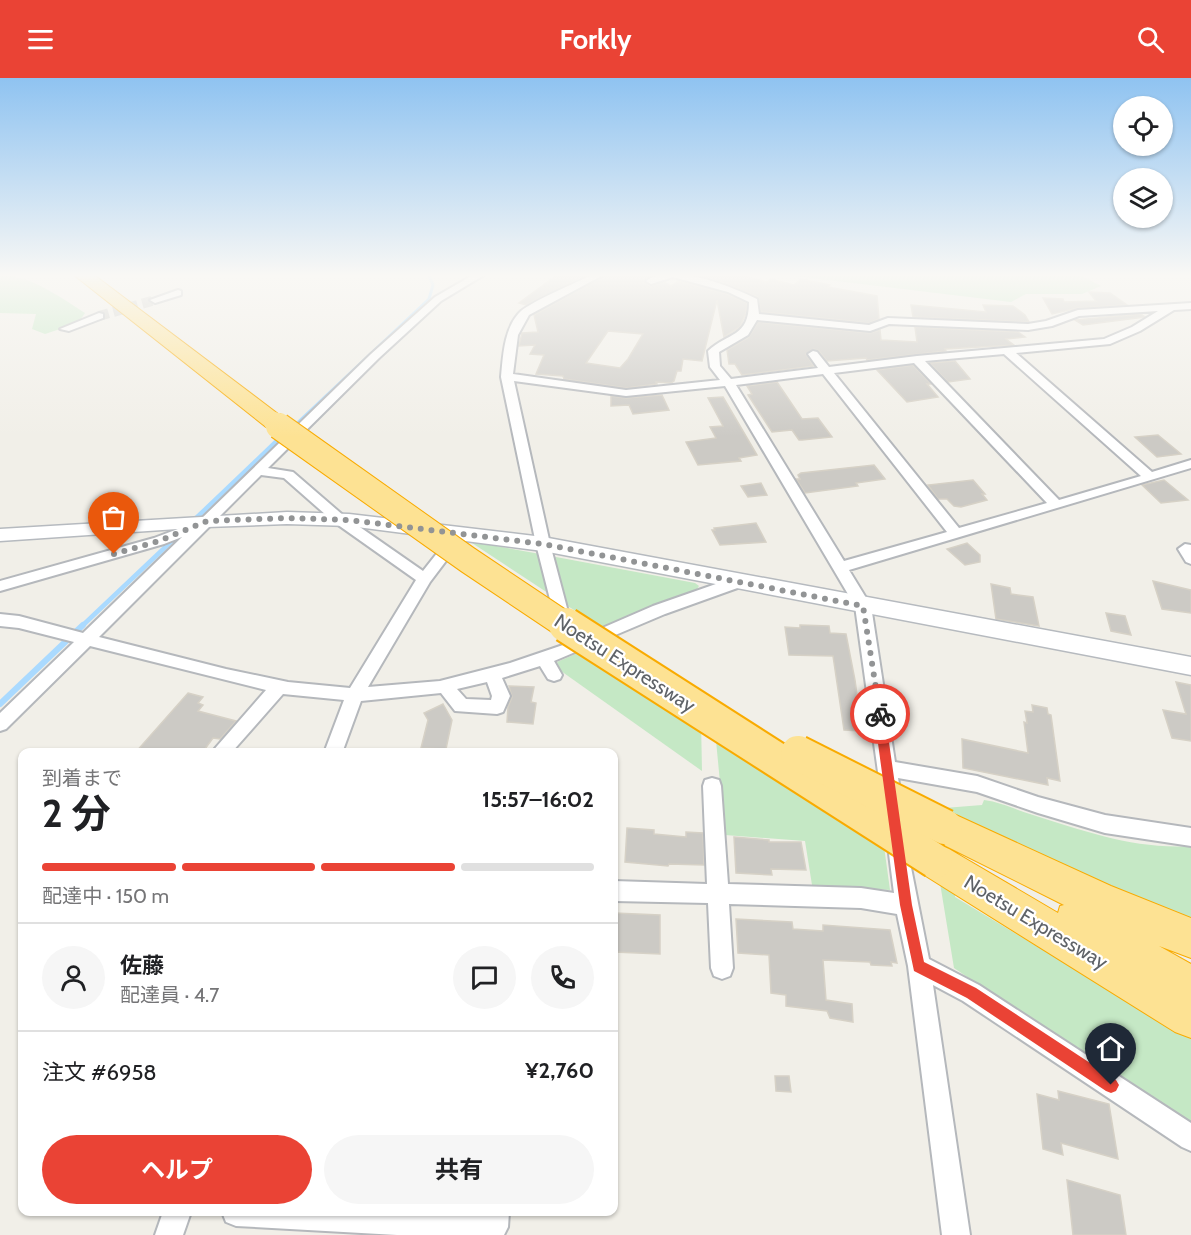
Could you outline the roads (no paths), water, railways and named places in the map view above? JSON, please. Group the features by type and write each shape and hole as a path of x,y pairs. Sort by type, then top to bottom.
{"highway":[{"name":"Noetsu Expressway","path":"156,329 468,560 570,628 1191,988"},
{"name":"Noetsu Expressway","path":"166,329 278,419 434,526 695,695 940,843 1191,1016"},
{"path":"940,843 1104,903 1191,938"}],"street":[{"path":"0,724 406,329"},
{"path":"515,329 511,340 507,377 543,544 569,649"},
{"path":"749,329 713,351 715,367 729,383 863,606 956,1235"},
{"path":"507,377 626,393 729,383 917,359 1106,342 1136,329"},
{"path":"1007,351 1149,476"},
{"path":"813,354 956,534"},
{"path":"917,359 1056,505"},
{"path":"841,567 1191,464"},
{"path":"260,471 288,475 339,519 424,579"},
{"path":"0,535 207,521 339,519 543,544 1191,666"},
{"path":"0,586 159,541 207,521"},
{"path":"335,748 355,695 424,579 459,534"},
{"path":"1191,550 1185,549 1191,559"},
{"path":"0,620 19,622 226,675 280,686 355,695 445,686 492,674 569,649 659,610 738,582"},
{"path":"544,658 554,675"},
{"path":"445,686 461,706 497,707 501,696 492,674"},
{"path":"224,748 280,686"},
{"path":"888,768 977,784 1038,805 1105,824 1191,837"},
{"path":"712,786 722,968"},
{"path":"618,891 861,898 906,905"},
{"path":"918,966 971,993 1191,1138"},
{"path":"169,1235 176,1216"},
{"path":"305,1216 494,1227 495,1216"}],"waterway":[{"path":"294,426 397,329"},
{"path":"193,521 282,436"},
{"path":"81,627 176,537"},
{"path":"0,704 83,625"}]}
